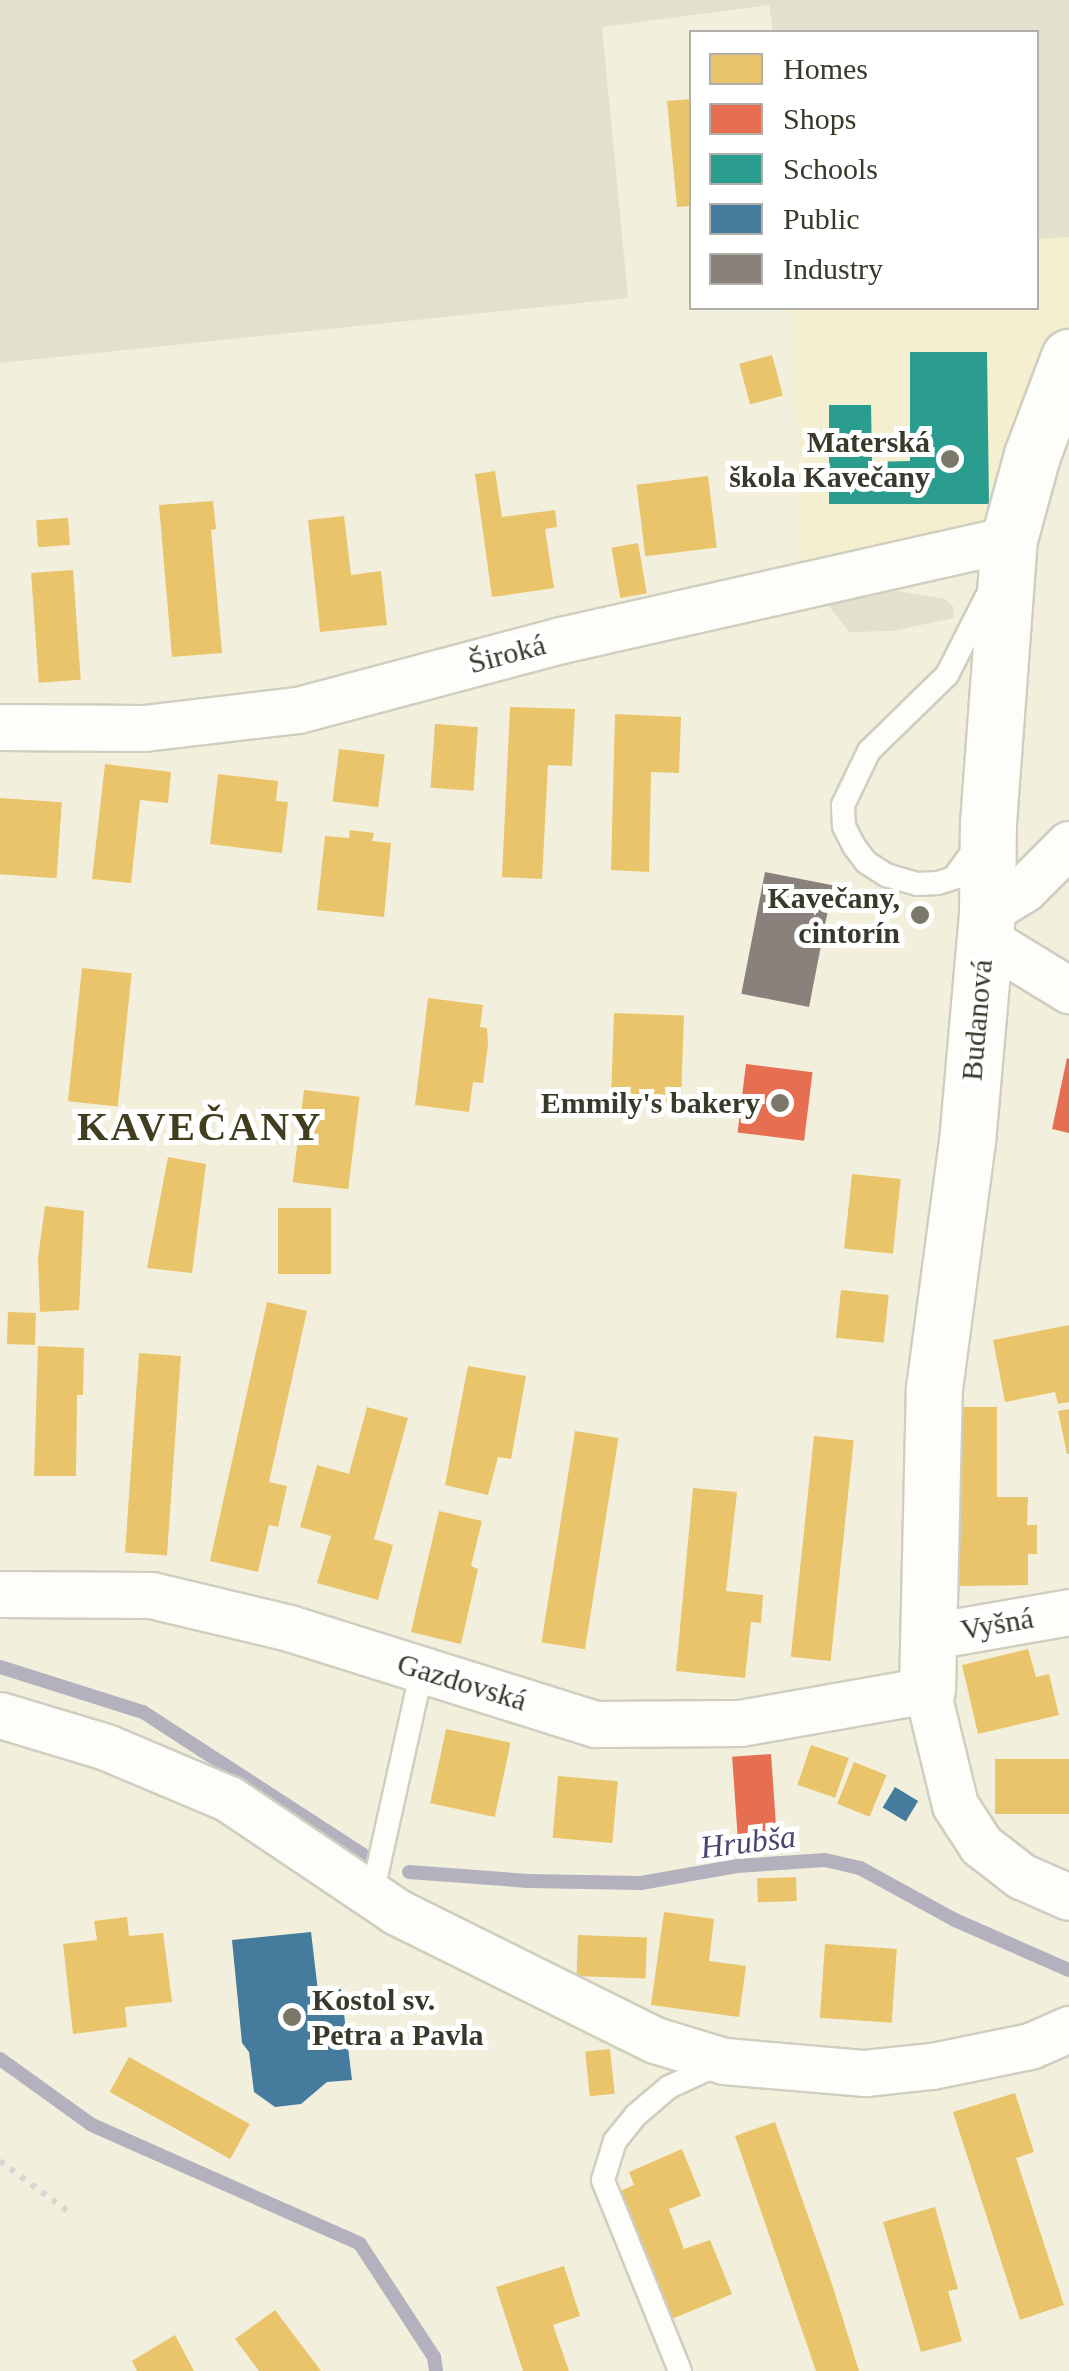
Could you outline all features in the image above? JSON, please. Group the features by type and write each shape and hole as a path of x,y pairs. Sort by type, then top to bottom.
{"street":[{"name":"Budanová","path":"928,1690 926,1637 934,1388 966,1142 986,925 988,823 1009,539 1032,455 1069,357"},
{"name":"Široká","path":"0,727 144,728 298,710 561,640 1009,539"},
{"path":"1069,844 986,925 1069,990"},
{"name":"Gazdovská","path":"0,1594 151,1596 289,1628 595,1724 740,1723 928,1690"},
{"name":"Vyšná","path":"926,1637 1069,1612"},
{"path":"928,1690 955,1805 980,1845 1021,1876 1069,1897"},
{"path":"0,1715 106,1747 229,1799 397,1912 655,2040 724,2061 866,2072 932,2066 1030,2046 1069,2029"}],"lane":[{"path":"988,823 966,866 954,878 917,884 886,874 866,862 844,826 843,805 870,751 948,675 972,634 1009,539"},
{"path":"372,1895 422,1670"},
{"path":"680,2371 603,2180 616,2141 636,2116 669,2087 724,2061"}],"path":[{"path":"0,2160 72,2215"}],"shaded area":[{"path":"0,0 1069,0 1069,237 1039,239 1039,30 773,30 769,5 602,27 628,298 0,363"},
{"path":"1069,237 1069,357 1009,539 801,586 794,310 1039,310 1039,239"},
{"path":"898,591 945,599 953,606 954,618 892,631 849,632 821,596"}],"building: Homes":[{"path":"689,99 689,206 677,207 667,101"},
{"path":"772,355 783,396 750,404 739,364"},
{"path":"495,471 502,517 555,510 557,527 545,529 554,588 492,597 475,474"},
{"path":"708,476 717,547 645,556 637,485"},
{"path":"213,501 216,529 211,530 222,653 172,657 159,505"},
{"path":"344,516 351,575 381,571 387,625 320,632 308,520"},
{"path":"68,518 70,545 38,547 36,520"},
{"path":"638,543 647,593 620,598 611,548"},
{"path":"73,570 81,680 39,683 31,573"},
{"path":"510,707 575,709 572,766 548,765 542,879 502,877"},
{"path":"615,714 681,717 679,773 651,772 649,872 611,870"},
{"path":"435,724 478,727 473,791 431,788"},
{"path":"339,749 385,755 378,807 333,802"},
{"path":"105,764 171,772 168,803 140,800 131,883 92,879"},
{"path":"218,774 278,781 276,801 288,802 282,853 210,844"},
{"path":"0,798 62,802 57,878 0,874"},
{"path":"350,830 374,833 372,841 391,843 384,917 317,910 325,836 349,838"},
{"path":"82,968 132,973 118,1106 68,1101"},
{"path":"428,998 483,1005 480,1027 487,1028 488,1044 483,1083 473,1082 469,1112 415,1105"},
{"path":"614,1013 684,1015 681,1102 611,1100"},
{"path":"304,1090 360,1097 348,1189 293,1182"},
{"path":"168,1157 206,1164 192,1273 147,1268"},
{"path":"852,1174 901,1179 893,1254 844,1249"},
{"path":"45,1206 84,1211 79,1310 40,1312 38,1258"},
{"path":"278,1208 331,1208 331,1274 278,1274"},
{"path":"841,1290 889,1295 884,1343 836,1338"},
{"path":"267,1302 307,1311 269,1482 287,1486 278,1527 269,1525 258,1572 210,1561"},
{"path":"8,1312 36,1313 35,1345 7,1344"},
{"path":"1069,1325 1069,1402 1058,1404 1055,1392 1005,1402 993,1340"},
{"path":"38,1346 84,1348 83,1395 77,1395 76,1476 34,1476"},
{"path":"139,1353 181,1356 167,1555 125,1553"},
{"path":"468,1366 526,1376 511,1459 498,1457 488,1495 445,1485"},
{"path":"367,1407 408,1418 374,1539 393,1545 378,1600 317,1583 331,1536 300,1527 317,1465 349,1474"},
{"path":"957,1407 997,1407 997,1497 1028,1497 1027,1525 1037,1525 1037,1554 1028,1554 1028,1585 959,1586"},
{"path":"1069,1409 1069,1454 1067,1454 1058,1411"},
{"path":"575,1431 618,1438 585,1649 542,1642"},
{"path":"814,1436 854,1440 831,1661 791,1657"},
{"path":"693,1488 737,1492 726,1591 763,1595 761,1623 751,1622 745,1678 676,1671"},
{"path":"439,1511 482,1521 471,1566 478,1569 461,1644 411,1632"},
{"path":"1028,1649 1036,1677 1049,1674 1059,1715 978,1734 962,1665"},
{"path":"446,1729 511,1743 495,1817 430,1803"},
{"path":"811,1745 849,1758 835,1798 797,1785"},
{"path":"995,1759 1069,1759 1069,1814 995,1814"},
{"path":"854,1762 886,1775 870,1817 837,1804"},
{"path":"558,1776 618,1781 612,1843 553,1838"},
{"path":"796,1877 797,1901 758,1902 757,1878"},
{"path":"664,1912 714,1919 709,1961 746,1966 739,2017 651,2005"},
{"path":"127,1917 129,1936 163,1933 172,2002 125,2007 127,2027 73,2034 63,1944 97,1940 94,1921"},
{"path":"578,1935 647,1937 646,1978 577,1976"},
{"path":"825,1944 897,1949 892,2023 820,2018"},
{"path":"610,2049 615,2094 590,2096 585,2052"},
{"path":"129,2057 250,2124 230,2159 110,2092"},
{"path":"1015,2093 1034,2152 1016,2158 1064,2305 1020,2320 953,2112"},
{"path":"775,2122 859,2371 816,2371 735,2136"},
{"path":"682,2149 701,2196 669,2209 684,2249 710,2240 732,2294 672,2319 620,2191 634,2185 629,2172"},
{"path":"935,2207 958,2289 948,2291 962,2341 921,2352 883,2222"},
{"path":"564,2266 580,2316 553,2325 569,2371 523,2371 496,2287"},
{"path":"275,2310 321,2371 259,2371 235,2339"},
{"path":"175,2335 194,2371 137,2371 132,2361"}],"building: Shops":[{"path":"1069,1059 1069,1133 1052,1129"},
{"path":"746,1064 813,1072 804,1141 738,1132"},
{"path":"771,1754 777,1843 738,1846 732,1757"}],"building: Schools":[{"path":"910,352 987,352 989,504 829,504 829,405 871,405 872,462 910,461"}],"building: Public":[{"path":"895,1787 918,1801 906,1821 883,1808"},
{"name":"Kostol sv. Petra a Pavla","path":"311,1932 318,1991 341,1989 352,2080 327,2082 301,2104 275,2107 254,2092 249,2052 242,2043 232,1940"}],"building: Industry":[{"path":"765,872 833,885 809,1007 741,994"}],"waterway":[{"name":"Hrubša","path":"0,1667 143,1712 363,1855"},
{"name":"Hrubša","path":"409,1872 528,1881 641,1883 737,1866 825,1860 860,1868 955,1920 1069,1970"},
{"name":"Hrubša","path":"0,2059 92,2125 360,2244 434,2357 436,2371"}],"place":[{"name":"Materská škola Kavečany","path":"950,459"},
{"name":"Kavečany, cintorín","path":"920,915"},
{"name":"Emmily's bakery","path":"780,1103"},
{"name":"Kostol sv. Petra a Pavla","path":"292,2017"}],"district":[{"name":"KAVEČANY","path":"200,1127"}]}
